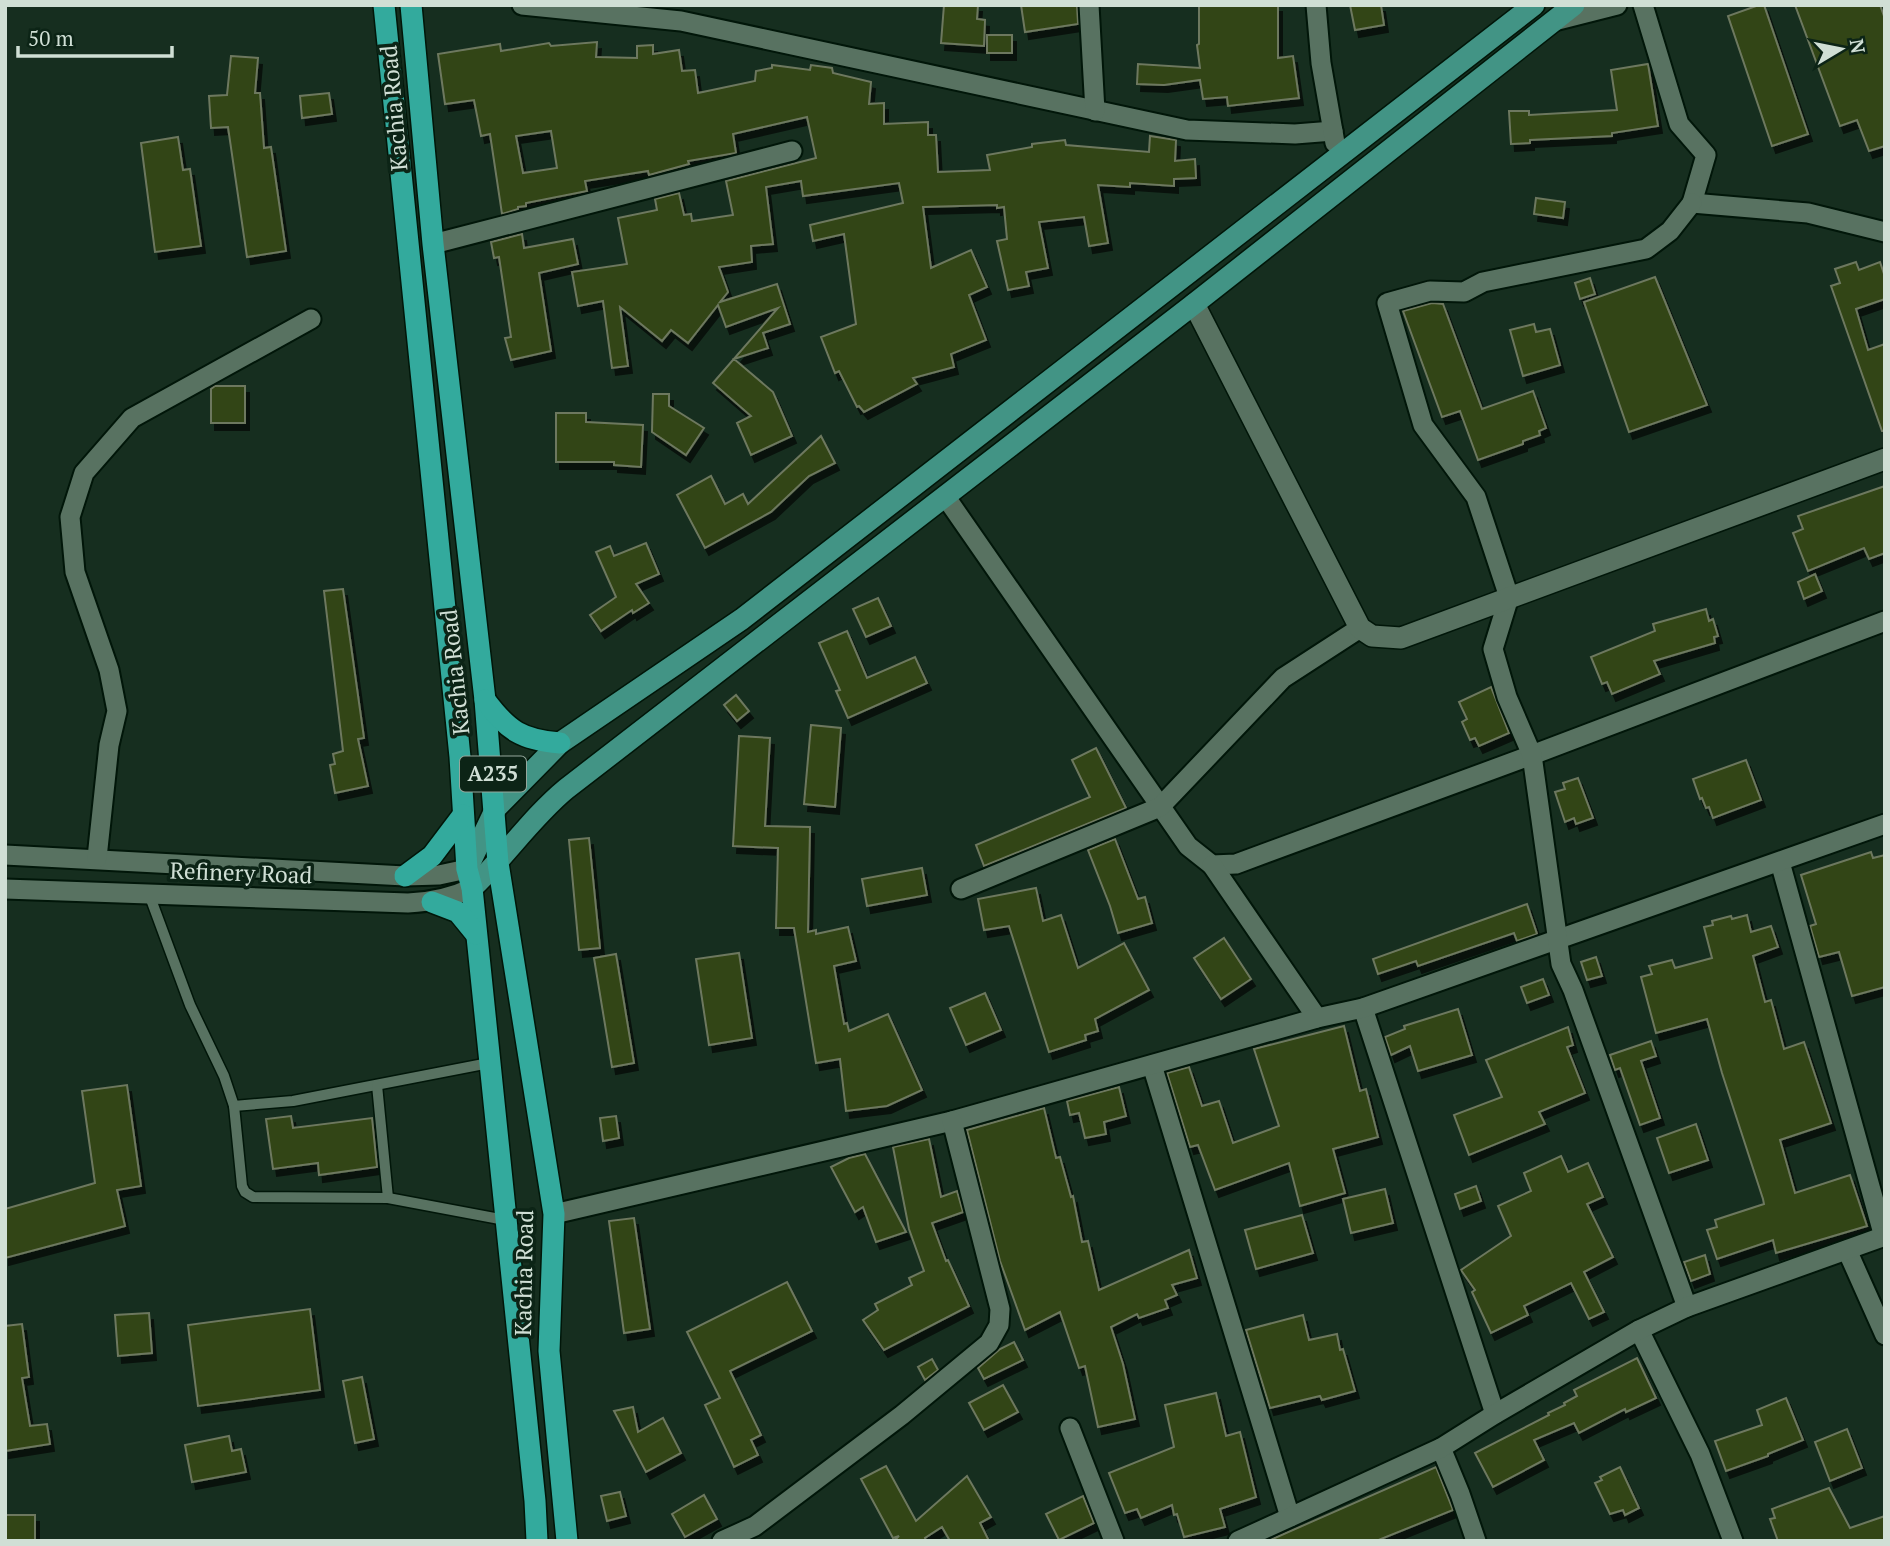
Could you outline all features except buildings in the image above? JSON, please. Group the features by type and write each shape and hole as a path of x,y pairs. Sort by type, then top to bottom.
{"highway":[{"name":"Kachia Road","path":"384,5 537,1541"},
{"name":"Kachia Road","path":"411,5 433,244 491,751 498,863 554,1214 549,1351 567,1541"},
{"path":"485,700 512,731 534,741 560,743"},
{"path":"460,757 475,762 491,751"},
{"path":"405,876 432,856 463,815"},
{"path":"432,902 458,912 476,934"}],"main road":[{"path":"470,878 496,808 560,743 742,619 1534,5"},
{"path":"470,878 498,863 544,807 566,789 1194,304 1574,5"}],"street":[{"path":"522,5 681,13 1095,111 1187,130 1294,134 1333,131"},
{"path":"1089,5 1095,111"},
{"path":"1317,5 1321,63 1337,157"},
{"path":"1554,21 1617,5"},
{"path":"1643,5 1679,124 1706,155 1692,203 1670,232 1646,249 1483,282 1464,292 1430,291 1387,303 1423,425 1476,496 1509,597 1493,649 1507,697 1532,755 1561,964 1687,1307"},
{"path":"433,244 792,151"},
{"path":"1692,203 1808,213 1885,232"},
{"path":"1194,304 1360,628 1372,636 1401,638 1885,458"},
{"path":"97,858 109,745 117,711 109,670 75,572 70,517 84,473 132,418 311,319"},
{"path":"945,496 1160,807 1188,846 1212,865 1317,1018"},
{"path":"1212,865 1236,864 1885,621"},
{"path":"961,889 1160,807 1283,678 1360,628"},
{"path":"554,1214 952,1121 1317,1018 1363,1008 1885,824"},
{"name":"Refinery Road","path":"5,855 470,878"},
{"path":"1238,1541 1441,1448 1494,1413 1639,1329 1687,1307 1884,1237 1780,862"},
{"path":"350,873 388,903"},
{"name":"Refinery Road","path":"5,889 388,903 432,902 454,897 470,878"},
{"path":"1363,1008 1494,1413"},
{"path":"1152,1065 1290,1517"},
{"path":"722,1541 755,1526 902,1415 989,1343 999,1325 1000,1309 952,1121"},
{"path":"1847,1250 1885,1335"},
{"path":"1639,1329 1700,1454 1733,1541"},
{"path":"1070,1428 1114,1541"},
{"path":"1441,1448 1476,1541"}],"lane":[{"path":"149,894 190,1005 224,1076 234,1106 242,1186 249,1195 388,1198 505,1220"},
{"path":"234,1106 293,1101 489,1063"},
{"path":"377,1085 388,1198"}]}
